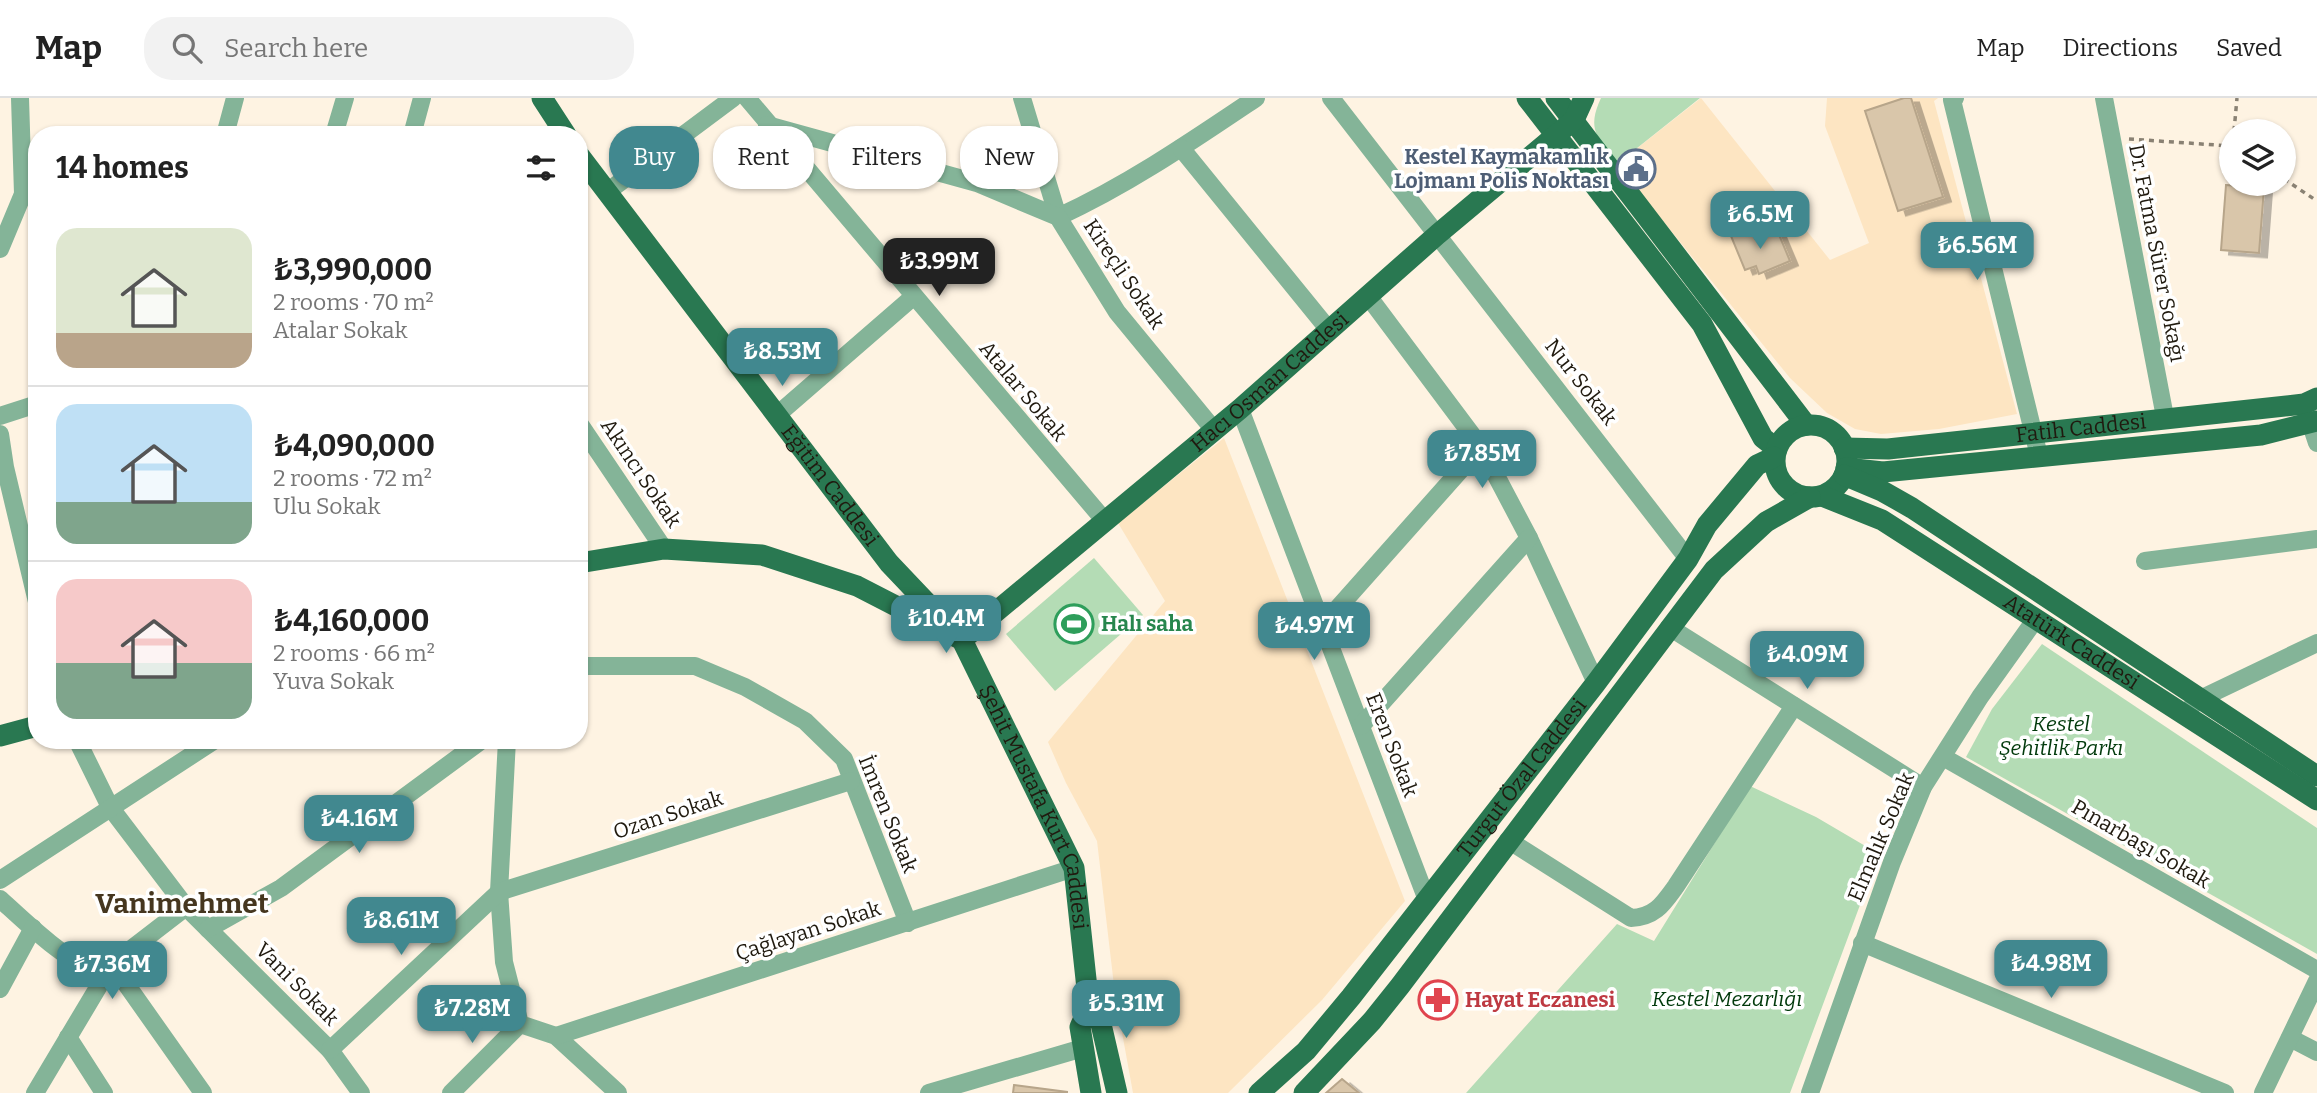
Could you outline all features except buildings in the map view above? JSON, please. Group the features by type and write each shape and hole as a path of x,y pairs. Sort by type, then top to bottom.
{"main road":[{"path":"542,98 560,126"},
{"path":"1527,98 1557,135 1624,206 1806,425"},
{"path":"1556,98 1574,120 1624,206 1702,324 1763,438 1775,453 1780,480 1798,495 1816,497 1833,490 1845,464 1829,430 1806,425 1785,435 1775,453"},
{"path":"1574,120 1584,98"},
{"name":"Hacı Osman Caddesi","path":"962,639 1240,409 1438,234 1574,120"},
{"name":"Eğitim Caddesi","path":"588,167 889,563 962,639"},
{"name":"Fatih Caddesi","path":"1845,464 1888,449 2165,417 2313,418"},
{"name":"Fatih Caddesi","path":"1845,464 1883,472 2261,435 2313,418"},
{"name":"Turgut Özal Caddesi","path":"1259,1093 1306,1051 1596,683 1688,559 1707,525 1728,498 1756,465 1775,453"},
{"name":"Atatürk Caddesi","path":"1845,464 1882,491 1912,508 2317,776"},
{"name":"Turgut Özal Caddesi","path":"1304,1093 1372,1021 1714,570 1766,522 1816,497"},
{"name":"Atatürk Caddesi","path":"1816,497 1882,520 2317,800"},
{"path":"588,562 664,549 762,555 857,586 962,639"},
{"name":"Şehit Mustafa Kurt Caddesi","path":"962,639 1074,868 1089,1007 1101,1024 1116,1093"},
{"path":"0,736 28,728"},
{"name":"Şehit Mustafa Kurt Caddesi","path":"1089,1007 1080,1027 1091,1093"}],"street":[{"path":"20,98 28,160"},
{"path":"227,126 235,98"},
{"path":"337,126 345,98"},
{"path":"414,126 422,98"},
{"path":"607,192 733,98"},
{"name":"Atalar Sokak","path":"747,98 767,125 1104,520"},
{"path":"1022,98 1058,217 1097,199 1256,98"},
{"name":"Nur Sokak","path":"1331,98 1688,559"},
{"name":"Dr. Fatma Sürer Sokağı","path":"2104,98 2165,417"},
{"path":"1953,99 2039,456"},
{"name":"Kireçli Sokak","path":"767,125 977,183 1058,217 1117,312 1214,430"},
{"path":"1181,148 1329,330"},
{"path":"0,248 28,180"},
{"path":"1368,296 1482,447 1529,538 1596,683"},
{"path":"777,415 914,297"},
{"path":"0,416 28,407"},
{"name":"Eren Sokak","path":"1240,409 1427,900"},
{"path":"0,434 2,468 28,568"},
{"name":"Akıncı Sokak","path":"588,436 664,549"},
{"path":"1321,626 1482,447"},
{"path":"1361,726 1529,538"},
{"path":"2145,561 2317,539"},
{"name":"Elmalık Sokak","path":"1810,1093 1862,943 1923,787 1980,697 2035,620"},
{"path":"1669,627 1923,787"},
{"path":"2183,714 2200,699 2317,643"},
{"name":"İmren Sokak","path":"588,666 695,666 745,687 805,721 844,759 908,923"},
{"path":"1508,840 1631,918 1645,917 1658,910 1670,894 1794,706"},
{"name":"Vani Sokak","path":"81,749 110,807 186,907 330,1050 361,1093"},
{"path":"0,880 201,749"},
{"path":"208,929 281,888 470,749"},
{"path":"507,749 499,892 504,962 520,1024"},
{"name":"Pınarbaşı Sokak","path":"1943,757 2317,970"},
{"name":"Ozan Sokak","path":"499,892 851,781"},
{"name":"Çağlayan Sokak","path":"556,1036 1074,868"},
{"path":"330,1050 499,892"},
{"path":"0,899 33,929 80,964 93,967 112,964"},
{"path":"35,1093 112,964 186,907"},
{"path":"0,989 33,929"},
{"path":"1862,943 2225,1093"},
{"path":"112,964 202,1093"},
{"path":"2263,1093 2317,981"},
{"path":"520,1024 556,1036 618,1093"},
{"path":"452,1093 520,1024"},
{"path":"68,1037 104,1093"},
{"path":"2290,1038 2317,1052"},
{"path":"929,1093 1083,1048"}],"path":[{"path":"2235,119 2237,98"},
{"path":"2111,138 2219,145"},
{"path":"2296,187 2317,201"}],"shaded area":[{"path":"1701,98 1830,260 1869,243 1825,126 1827,98 1938,98 1934,101 2017,414 1939,429 1881,434 1855,429 1827,413 1790,378 1617,164"},
{"path":"1224,438 1405,901 1322,1000 1228,1093 1133,1093 1115,994 1097,841 1048,742 1165,601 1118,523"}],"green space":[{"path":"1601,98 1700,98 1617,164 1600,140 1594,126"},
{"name":"Halı saha","path":"1094,558 1143,615 1055,691 1006,634"},
{"name":"Kestel Şehitlik Parkı","path":"2042,644 2317,828 2317,954 1966,757 1992,709"},
{"name":"Kestel Mezarlığı","path":"1750,786 1816,817 1879,854 1790,1093 1466,1093 1617,924 1654,941"}],"place":[{"name":"Kestel Kaymakamlık Lojmanı Polis Noktası","path":"1636,169"},
{"name":"Halı saha","path":"1074,624"},
{"name":"Hayat Eczanesi","path":"1438,1000"}],"district":[{"name":"Vanimehmet","path":"182,903"}]}
